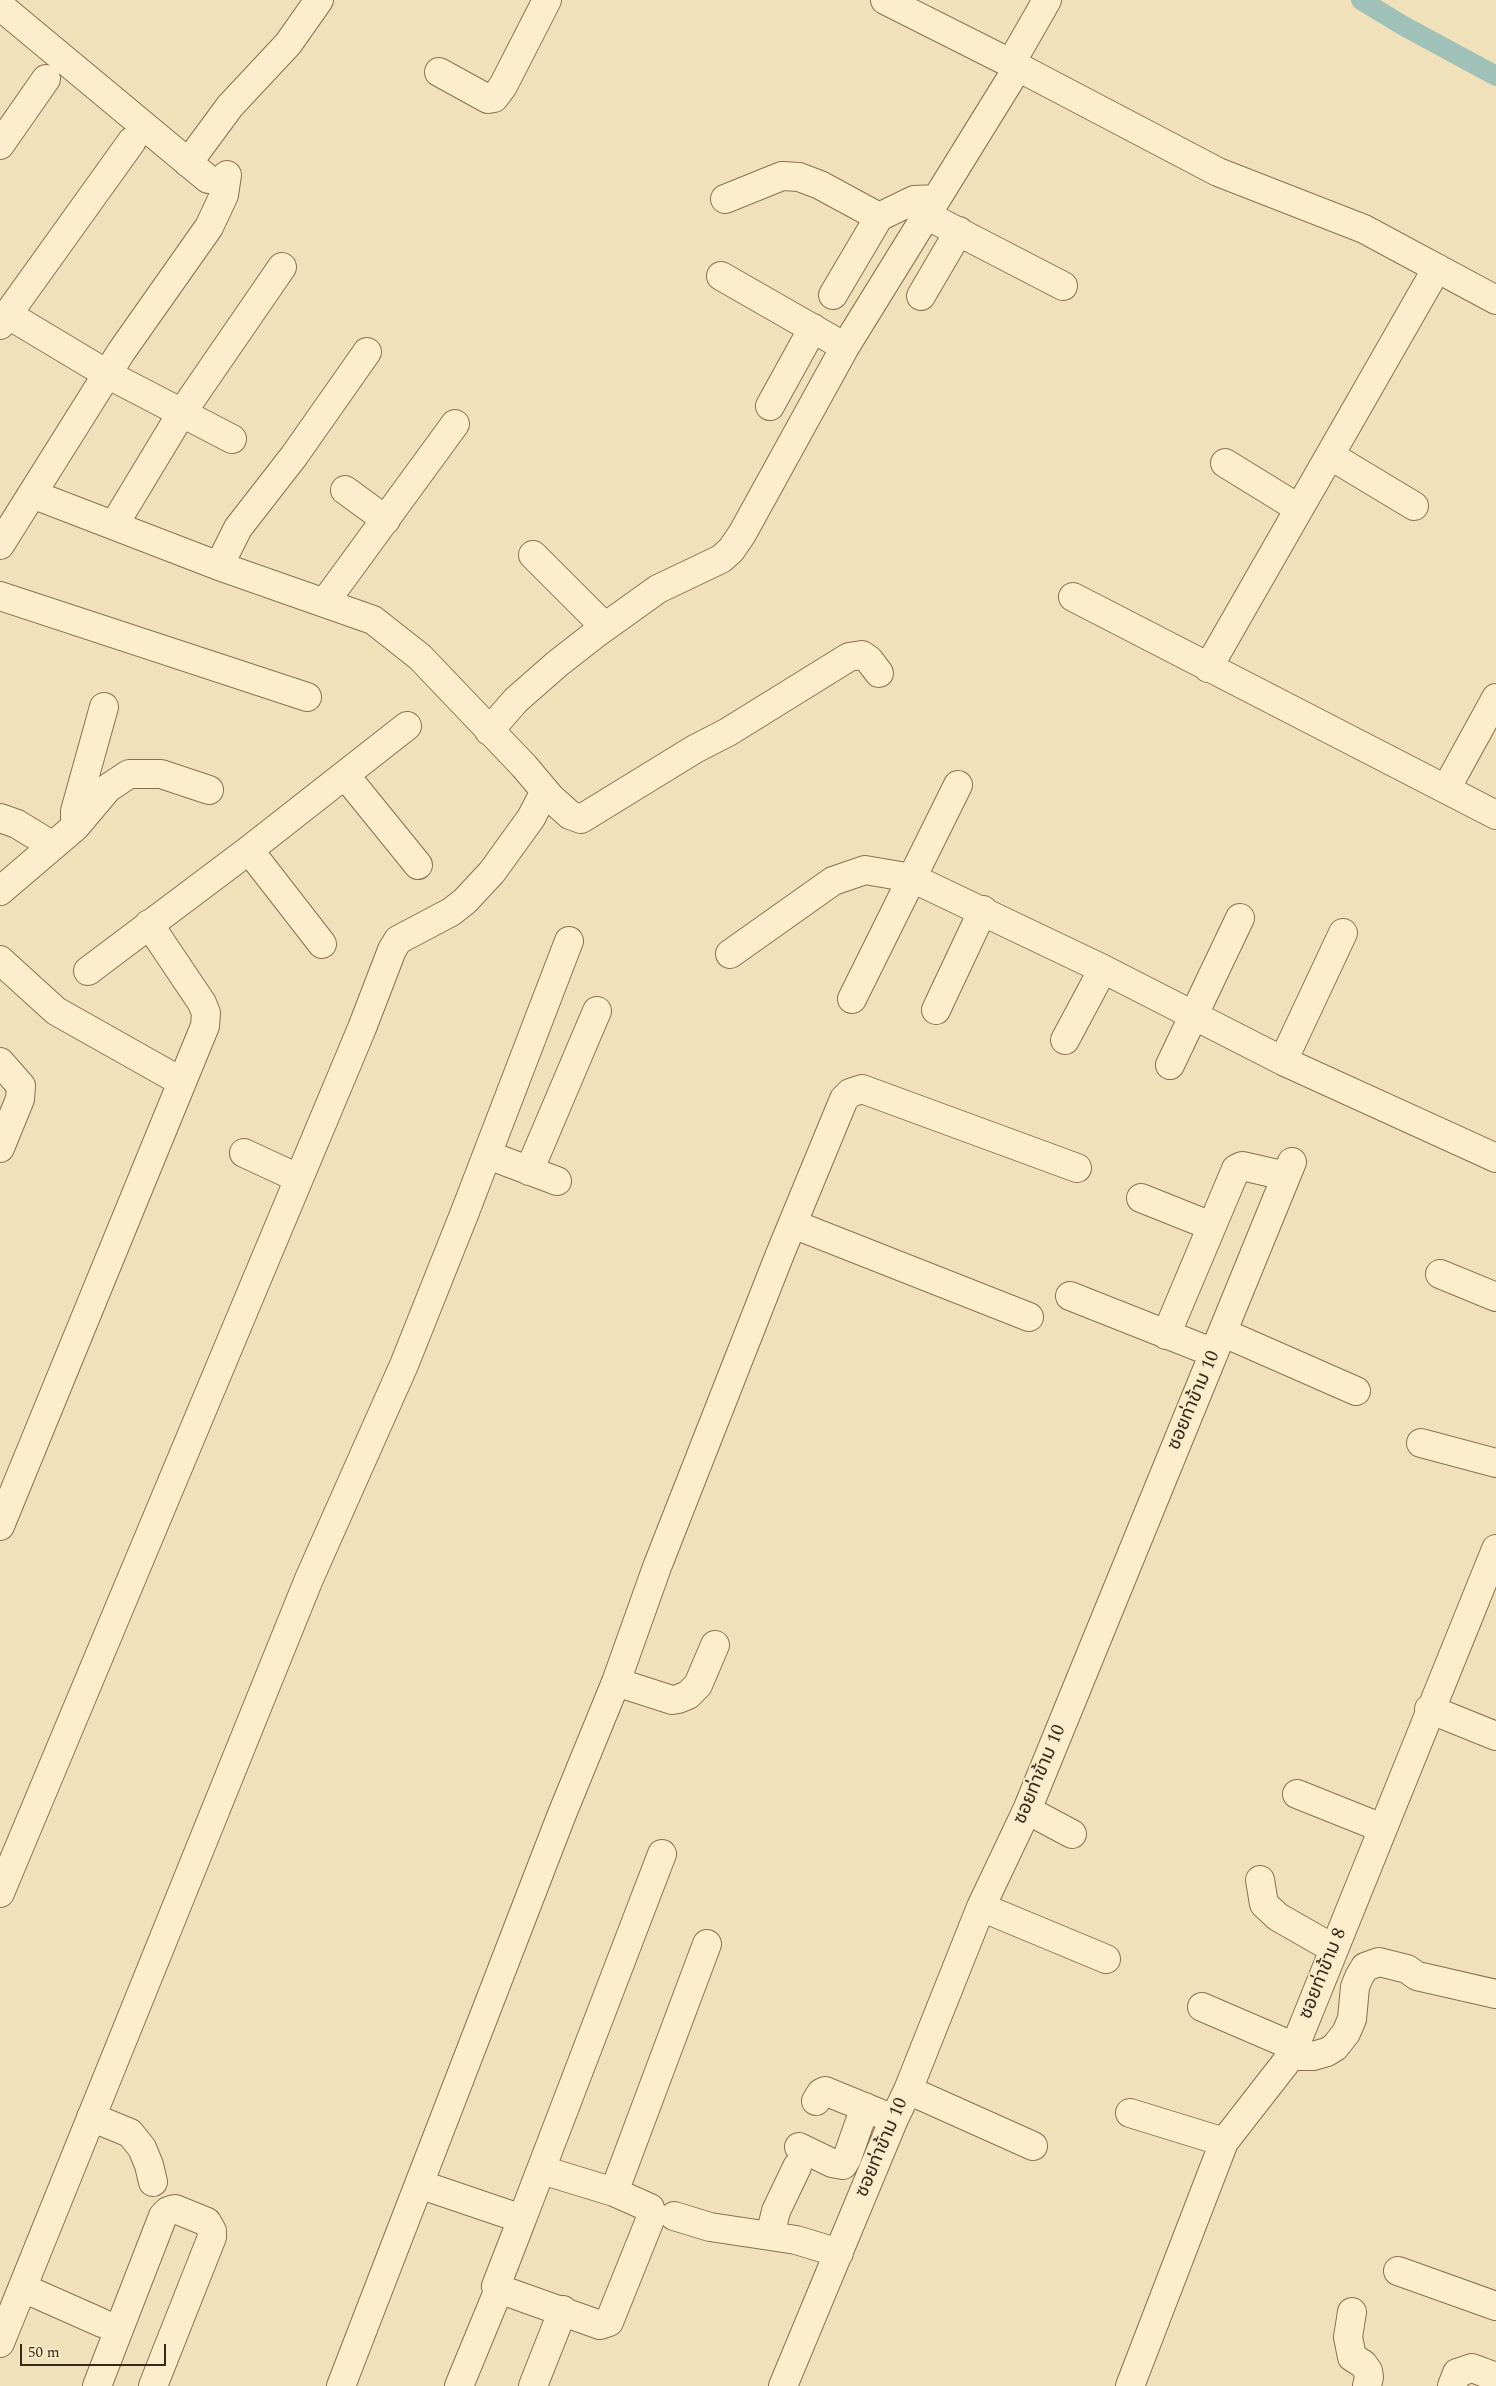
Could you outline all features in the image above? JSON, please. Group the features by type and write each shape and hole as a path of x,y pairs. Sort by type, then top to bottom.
{"street":[{"path":"208,172 230,106 288,44 319,0"},
{"path":"439,72 488,99 494,98 503,86 547,0"},
{"path":"885,0 1015,65 1218,172 1364,229 1496,300"},
{"path":"489,731 516,700 556,664 604,627 658,589 721,560 731,550 742,534 845,347 1015,65 1047,0"},
{"path":"0,6 208,172 224,195 209,228 107,374 0,545"},
{"path":"0,144 46,79"},
{"path":"132,141 4,320 232,439"},
{"path":"726,199 782,176 799,177 820,185 879,217"},
{"path":"833,294 879,217 914,200 931,207 959,231 1063,286"},
{"path":"921,296 959,231"},
{"path":"114,525 181,414 282,267"},
{"path":"1208,668 1437,268"},
{"path":"721,276 845,347"},
{"path":"770,406 813,328"},
{"path":"219,566 238,528 294,456 367,352"},
{"path":"325,602 456,424"},
{"path":"1331,456 1414,506"},
{"path":"1225,463 1298,508"},
{"path":"345,490 386,520"},
{"path":"32,494 219,566 372,620 388,630 420,657 524,766 545,791 570,815 581,819 695,749 728,732 849,657 862,655 869,660 879,673"},
{"path":"533,555 604,627"},
{"path":"0,596 307,697"},
{"path":"1073,597 1208,668 1496,814"},
{"path":"1446,788 1496,698"},
{"path":"75,827 75,810 104,707"},
{"path":"88,971 249,850 407,726"},
{"path":"0,891 75,827 104,792 116,781 129,774 161,774 209,790"},
{"path":"345,775 418,865"},
{"path":"852,999 958,785"},
{"path":"0,1893 362,1028 392,950 398,940 451,912 465,901 492,872 531,818 545,791"},
{"path":"0,818 17,824 53,846"},
{"path":"249,850 322,944"},
{"path":"730,954 833,881 865,870 912,878 983,910 1103,969 1283,1062 1496,1158"},
{"path":"936,1010 983,910"},
{"path":"1170,1065 1240,918"},
{"path":"0,1526 206,1026 206,1013 202,1003 149,924"},
{"path":"1283,1062 1343,933"},
{"path":"0,2343 24,2288 91,2117 309,1579 404,1365 488,1155 569,942"},
{"path":"0,960 56,1011 182,1082"},
{"path":"1064,1040 1103,969"},
{"path":"529,1171 597,1011"},
{"path":"0,1062 21,1086 20,1099 0,1148"},
{"path":"341,2386 558,1824 616,1682 657,1567 844,1099 857,1089 871,1092 1077,1168"},
{"path":"244,1152 298,1178"},
{"path":"488,1155 557,1181"},
{"name":"ซอยท่าข้าม 10","path":"783,2386 894,2119 908,2090 981,1907 1027,1810 1289,1169 1242,1166 1236,1169 1211,1226"},
{"path":"1141,1198 1211,1226 1166,1335"},
{"path":"793,1224 1029,1317"},
{"path":"1440,1274 1496,1297"},
{"path":"1070,1296 1166,1335 1219,1343 1356,1391"},
{"path":"1421,1443 1496,1463"},
{"name":"ซอยท่าข้าม 8","path":"1130,2386 1224,2142 1293,2051 1429,1709 1486,1599 1496,1549"},
{"path":"616,1682 672,1700 678,1699 688,1695 698,1685 715,1645"},
{"path":"1429,1709 1496,1736"},
{"path":"1296,1794 1382,1828"},
{"path":"1027,1810 1072,1834"},
{"path":"542,2170 614,2192 650,2208 652,2215 609,2322 600,2325 563,2310 499,2289 496,2286 662,1854"},
{"path":"1260,1880 1264,1904 1278,1917 1334,1949"},
{"path":"981,1907 1106,1958"},
{"path":"614,2192 707,1944"},
{"path":"1202,2007 1293,2051 1313,2056 1327,2052 1335,2047 1346,2033 1352,2019 1355,1987 1358,1977 1365,1967 1379,1962 1407,1969 1417,1976 1496,1994"},
{"path":"908,2090 1033,2146"},
{"path":"816,2101 825,2092 894,2119"},
{"path":"770,2236 776,2210 798,2157 843,2164 848,2158 865,2107"},
{"path":"1130,2113 1224,2142"},
{"path":"91,2117 130,2133 142,2148 149,2165 152,2182"},
{"path":"420,2184 522,2219"},
{"path":"97,2386 163,2216 168,2211 176,2209 207,2222 212,2231 212,2237 153,2386"},
{"path":"674,2216 710,2227 796,2240 838,2253"},
{"path":"1398,2271 1496,2306"},
{"path":"24,2288 102,2323"},
{"path":"459,2386 499,2289"},
{"path":"533,2386 563,2310"},
{"path":"1352,2312 1348,2337 1352,2357 1363,2364 1368,2370 1367,2386"},
{"path":"1452,2386 1457,2374 1472,2368 1496,2377"}],"waterway":[{"path":"1361,0 1402,25 1496,76"}]}
